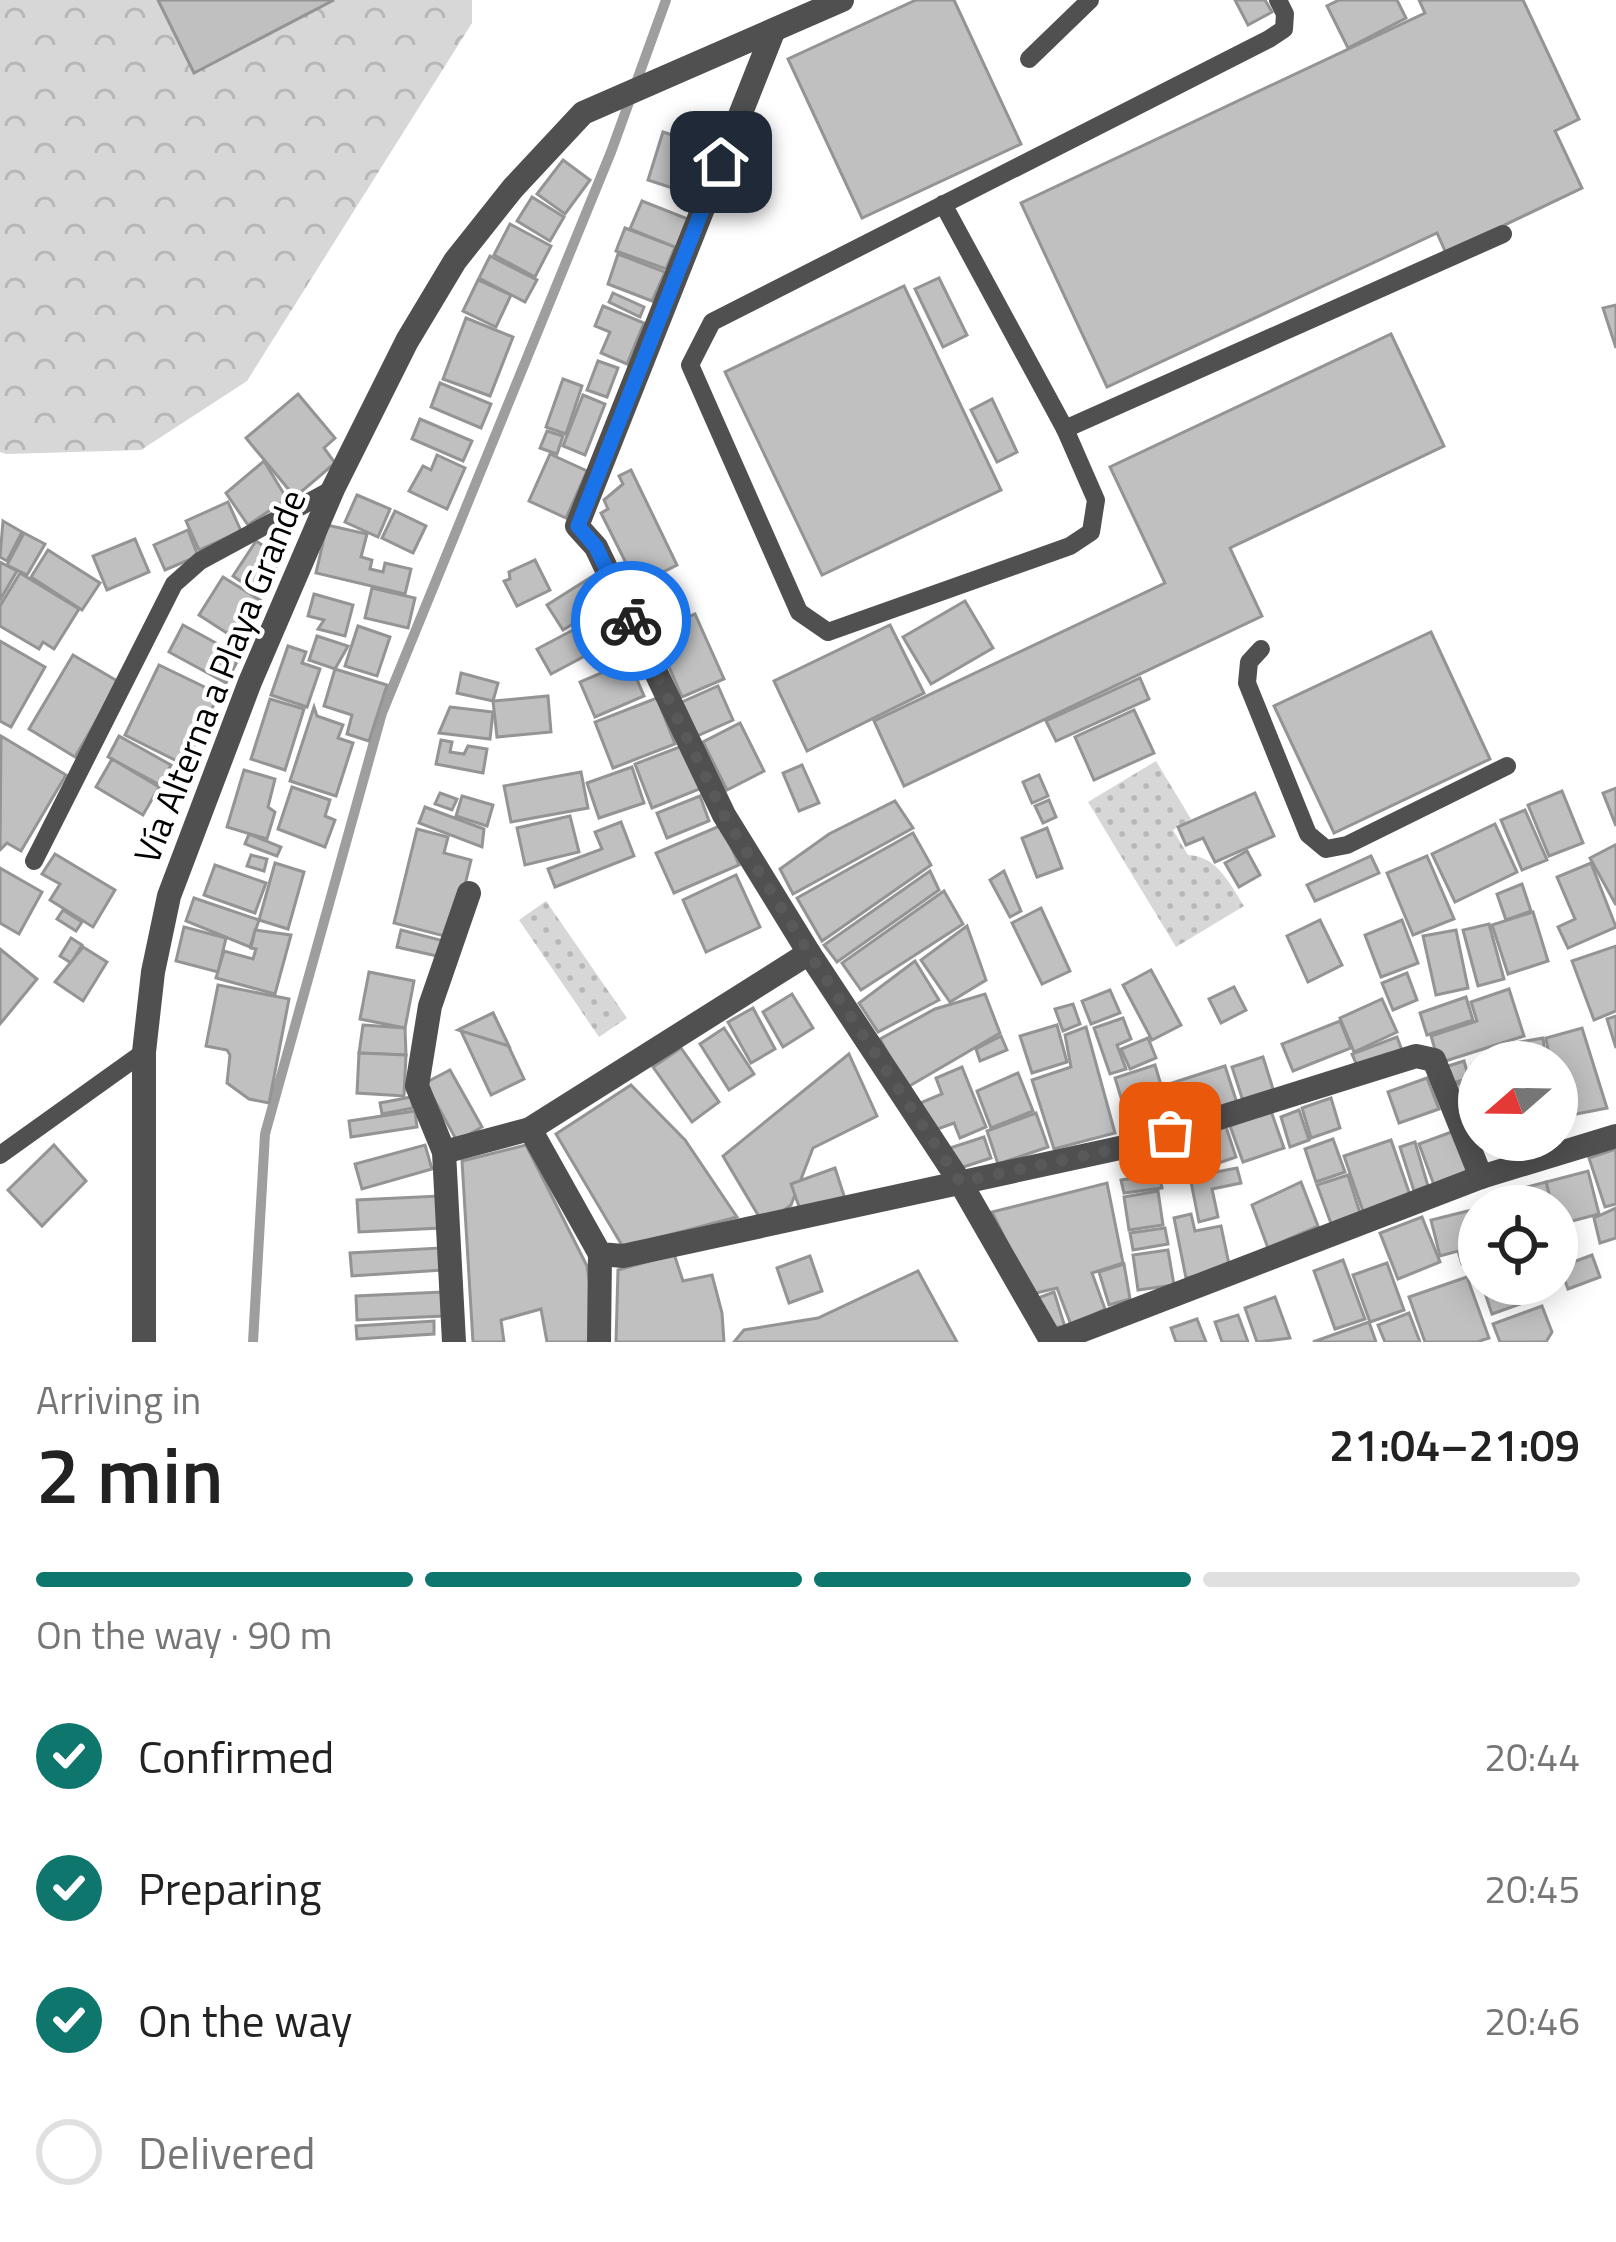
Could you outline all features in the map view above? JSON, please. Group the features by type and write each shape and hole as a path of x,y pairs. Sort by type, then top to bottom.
{"street":[{"path":"842,0 773,32 578,526 596,547 724,815 960,1182 1052,1342 1481,1178 1616,1136"},
{"name":"Vía Alterna a Playa Grande","path":"144,1342 144,1052 153,972 169,896 250,682 333,489 406,341 455,260 513,188 584,113 773,32"},
{"path":"454,1342 444,1152 417,1086 430,1006 469,893"},
{"path":"444,1152 530,1129 809,953"},
{"path":"600,1254 623,1256 1129,1146 1416,1056 1434,1060 1444,1077 1481,1178"},
{"path":"530,1129 600,1254 599,1342"}],"lane":[{"path":"1029,58 1090,0"},
{"path":"943,204 1065,430 1096,500 1091,532 1070,546 828,632 799,612 690,364 712,322 943,204 1268,39 1283,29 1285,14 1278,0"},
{"path":"1065,430 1503,234"},
{"path":"34,861 174,584 200,561 333,489"},
{"path":"1261,650 1249,662 1247,683 1308,834 1326,849 1347,845 1507,766"},
{"path":"0,1154 144,1052"}],"green space":[{"path":"0,0 472,0 472,23 247,381 141,450 6,454 0,452"},
{"path":"1156,761 1191,819 1173,830 1188,855 1215,866 1244,906 1176,947 1088,802"},
{"path":"546,901 627,1018 599,1037 519,920"}],"building":[{"path":"158,0 334,0 194,73"},
{"path":"916,0 954,0 1021,144 862,218 788,59"},
{"path":"1235,0 1265,0 1272,12 1248,25"},
{"path":"1339,0 1397,0 1406,18 1348,48 1327,6"},
{"path":"1419,0 1523,0 1579,119 1555,131 1582,188 1446,253 1437,233 1107,387 1021,203 1425,13"},
{"path":"663,132 715,149 700,197 648,180"},
{"path":"563,160 590,180 565,214 537,194"},
{"path":"532,197 564,217 550,241 517,221"},
{"path":"642,201 688,219 677,248 630,229"},
{"path":"510,224 551,246 535,277 494,255"},
{"path":"625,228 675,247 666,269 616,251"},
{"path":"618,254 665,272 652,301 608,284"},
{"path":"490,256 537,280 525,302 479,278"},
{"path":"939,278 967,335 943,347 915,289"},
{"path":"478,280 511,295 496,327 463,311"},
{"path":"904,286 1001,490 822,575 725,372"},
{"path":"613,293 644,307 640,317 609,302"},
{"path":"1616,305 1616,348 1603,308"},
{"path":"603,306 644,323 627,364 601,353 610,332 595,326"},
{"path":"466,318 513,337 490,396 443,379"},
{"path":"1391,334 1444,446 1230,548 1262,616 904,786 874,721 1165,583 1110,467"},
{"path":"598,361 618,368 607,397 587,390"},
{"path":"563,379 582,386 566,434 546,427"},
{"path":"440,383 491,404 481,428 431,407"},
{"path":"298,394 335,438 324,448 335,463 295,497 246,438"},
{"path":"583,395 605,404 585,455 563,446"},
{"path":"992,399 1017,452 997,462 971,410"},
{"path":"420,419 472,441 463,461 412,439"},
{"path":"547,431 563,436 557,454 540,448"},
{"path":"550,454 587,471 566,518 529,501"},
{"path":"437,455 465,468 447,509 409,491 423,466 431,470"},
{"path":"264,461 287,499 248,525 226,493"},
{"path":"631,470 677,565 637,585 601,513 608,509 604,500 623,484 619,476"},
{"path":"357,495 390,509 378,537 345,522"},
{"path":"228,502 241,531 199,550 186,521"},
{"path":"395,511 426,526 413,553 382,538"},
{"path":"3,521 22,532 7,561 0,557"},
{"path":"327,525 367,534 361,557 372,560 370,569 383,572 385,563 411,569 405,594 316,573"},
{"path":"188,530 198,556 165,570 154,545"},
{"path":"24,533 45,544 27,575 7,565"},
{"path":"135,539 149,572 107,590 93,556"},
{"path":"256,541 282,558 258,593 233,576"},
{"path":"48,550 100,583 82,610 31,577"},
{"path":"535,560 550,590 517,606 504,581 510,579 509,572"},
{"path":"0,562 17,571 0,600"},
{"path":"20,573 79,609 54,649 43,642 39,649 0,626 0,606"},
{"path":"596,574 612,600 563,630 547,605"},
{"path":"223,577 260,600 236,639 199,615"},
{"path":"372,588 415,598 408,628 365,618"},
{"path":"314,594 353,605 345,636 318,629 324,620 308,616"},
{"path":"965,601 993,648 931,684 903,637"},
{"path":"613,609 626,634 551,674 537,649"},
{"path":"695,614 724,679 682,697 654,632"},
{"path":"183,625 240,656 226,683 169,652"},
{"path":"890,625 924,693 807,751 774,681"},
{"path":"358,626 390,637 377,676 345,666"},
{"path":"1431,632 1490,759 1334,833 1274,706"},
{"path":"317,636 348,646 335,669 309,660"},
{"path":"0,641 45,667 11,727 0,721"},
{"path":"288,646 306,652 302,663 320,669 307,707 271,695"},
{"path":"73,655 119,682 75,757 29,729"},
{"path":"629,661 644,696 595,717 580,682"},
{"path":"159,665 219,694 185,765 125,735"},
{"path":"335,669 387,685 369,741 347,734 352,715 324,706"},
{"path":"461,673 498,683 493,701 457,693"},
{"path":"1140,678 1149,699 1056,741 1046,721"},
{"path":"718,686 733,720 697,736 682,702"},
{"path":"548,696 551,732 497,737 493,701"},
{"path":"657,698 675,744 613,768 595,722"},
{"path":"270,699 304,709 285,770 251,759"},
{"path":"314,707 317,716 343,725 338,738 353,743 336,796 290,781"},
{"path":"450,707 493,712 490,739 439,733"},
{"path":"1134,710 1154,753 1094,780 1075,737"},
{"path":"740,723 764,771 727,790 703,742"},
{"path":"1,736 66,775 21,851 7,843 0,850"},
{"path":"119,736 171,765 160,785 108,757"},
{"path":"441,740 452,742 450,752 464,754 468,746 487,749 483,773 436,764"},
{"path":"685,745 702,788 652,808 635,764"},
{"path":"112,759 159,787 143,815 96,787"},
{"path":"802,765 819,803 799,811 783,773"},
{"path":"632,767 644,803 599,818 587,783"},
{"path":"244,770 275,779 268,807 275,812 267,839 227,827"},
{"path":"581,772 588,808 511,822 504,786"},
{"path":"1039,775 1048,796 1032,803 1023,782"},
{"path":"292,787 330,800 325,816 335,820 325,847 278,829"},
{"path":"1616,788 1616,826 1603,793"},
{"path":"1562,791 1583,843 1549,856 1528,805"},
{"path":"440,793 457,799 452,810 435,804"},
{"path":"1255,793 1274,836 1215,862 1203,838 1186,845 1178,827"},
{"path":"462,796 493,805 487,826 456,816"},
{"path":"700,796 709,821 667,838 657,813"},
{"path":"1049,800 1056,817 1043,823 1035,806"},
{"path":"895,801 913,828 793,894 780,869 829,834"},
{"path":"425,807 484,829 482,847 419,823"},
{"path":"1525,810 1547,860 1522,870 1501,820"},
{"path":"570,816 579,852 525,865 517,828"},
{"path":"621,822 634,856 555,887 548,869 602,849 595,832"},
{"path":"1495,824 1517,872 1455,902 1432,854"},
{"path":"722,825 739,865 674,893 656,853"},
{"path":"1047,828 1062,868 1037,877 1022,838"},
{"path":"417,829 448,837 444,853 471,860 452,938 394,923"},
{"path":"913,833 931,865 822,941 797,898"},
{"path":"249,834 281,847 277,856 245,844"},
{"path":"1616,847 1616,905 1590,858"},
{"path":"1247,851 1260,875 1239,887 1225,863"},
{"path":"55,854 115,890 93,927 50,900 60,884 42,874"},
{"path":"251,855 267,859 264,871 247,866"},
{"path":"1371,856 1379,873 1315,901 1307,885"},
{"path":"1427,856 1454,919 1413,935 1387,873"},
{"path":"275,863 304,872 288,929 259,920"},
{"path":"1591,863 1616,927 1568,948 1558,927 1575,919 1557,877"},
{"path":"215,865 266,883 255,913 204,895"},
{"path":"0,868 42,892 19,934 0,923"},
{"path":"930,871 939,890 837,962 824,945"},
{"path":"1004,871 1021,911 1010,917 990,880"},
{"path":"736,875 760,927 706,952 683,900"},
{"path":"1522,884 1531,911 1506,920 1497,894"},
{"path":"944,891 963,924 861,990 842,963"},
{"path":"194,898 259,920 250,947 186,921"},
{"path":"1041,908 1070,971 1042,984 1012,923"},
{"path":"63,910 82,922 76,931 57,919"},
{"path":"1533,912 1548,961 1508,974 1492,925"},
{"path":"1320,920 1342,965 1308,982 1287,936"},
{"path":"1402,920 1418,963 1381,977 1365,935"},
{"path":"1489,924 1504,979 1478,986 1463,930"},
{"path":"967,926 986,980 950,1002 921,960"},
{"path":"184,927 226,938 218,972 176,961"},
{"path":"255,930 291,935 275,994 216,978 224,951 253,959"},
{"path":"401,930 444,941 441,957 397,947"},
{"path":"1456,930 1468,988 1436,995 1423,936"},
{"path":"71,938 82,945 71,963 60,956"},
{"path":"1616,946 1616,1011 1594,1020 1572,961"},
{"path":"83,947 107,962 83,1001 55,982"},
{"path":"0,949 37,979 0,1024"},
{"path":"915,961 939,1000 878,1032 859,1003"},
{"path":"1151,970 1181,1025 1152,1040 1123,985"},
{"path":"369,972 414,981 405,1028 360,1019"},
{"path":"1407,973 1417,1000 1393,1010 1382,983"},
{"path":"218,985 289,999 269,1103 249,1099 227,1083 230,1055 227,1050 206,1046"},
{"path":"1234,987 1246,1010 1221,1023 1209,999"},
{"path":"1509,989 1524,1036 1508,1041 1458,1041 1458,1057 1439,1063 1431,1036 1477,1021 1471,1002"},
{"path":"1110,990 1120,1013 1091,1024 1082,1001"},
{"path":"792,994 813,1028 783,1047 763,1012"},
{"path":"985,994 1000,1033 906,1088 880,1039 935,1009"},
{"path":"1466,997 1473,1020 1427,1035 1420,1013"},
{"path":"1382,999 1397,1032 1354,1052 1340,1018"},
{"path":"1073,1004 1080,1024 1063,1031 1055,1009"},
{"path":"753,1008 775,1049 751,1063 728,1022"},
{"path":"493,1013 524,1079 491,1095 460,1029"},
{"path":"493,1013 509,1046 458,1030"},
{"path":"1616,1016 1616,1048 1607,1019"},
{"path":"1123,1018 1131,1039 1117,1045 1126,1069 1110,1074 1094,1028"},
{"path":"1340,1021 1351,1048 1293,1071 1282,1044"},
{"path":"363,1025 405,1028 406,1055 359,1053"},
{"path":"1057,1025 1067,1062 1032,1073 1020,1036"},
{"path":"1086,1027 1115,1133 1054,1149 1032,1080 1071,1067 1065,1035"},
{"path":"724,1028 754,1074 729,1090 700,1044"},
{"path":"1582,1028 1607,1108 1578,1114 1578,1041 1546,1038"},
{"path":"1001,1036 1007,1050 980,1061 976,1049"},
{"path":"1397,1037 1403,1053 1359,1070 1352,1054"},
{"path":"1148,1038 1156,1058 1130,1069 1121,1049"},
{"path":"681,1048 719,1102 692,1122 653,1067"},
{"path":"359,1053 406,1055 404,1096 357,1093"},
{"path":"849,1054 877,1116 813,1148 791,1205 764,1225 723,1156"},
{"path":"1263,1057 1274,1092 1243,1101 1232,1067"},
{"path":"1458,1063 1458,1081 1450,1084 1445,1067"},
{"path":"1155,1065 1173,1125 1133,1137 1115,1078"},
{"path":"1225,1066 1238,1106 1185,1123 1172,1083"},
{"path":"962,1067 986,1127 960,1138 954,1123 935,1130 918,1104 942,1094 936,1078"},
{"path":"450,1070 482,1127 457,1141 425,1083"},
{"path":"1018,1073 1033,1111 991,1128 977,1091"},
{"path":"1427,1078 1439,1109 1399,1123 1388,1092"},
{"path":"631,1085 685,1140 737,1217 623,1247 556,1134"},
{"path":"411,1097 413,1108 382,1114 380,1103"},
{"path":"1331,1098 1340,1128 1311,1138 1302,1108"},
{"path":"1299,1110 1309,1140 1290,1147 1281,1117"},
{"path":"415,1111 417,1127 351,1137 349,1121"},
{"path":"1271,1111 1284,1148 1243,1162 1230,1126"},
{"path":"1036,1113 1048,1147 998,1164 987,1131"},
{"path":"1226,1127 1236,1157 1189,1173 1178,1143"},
{"path":"1457,1130 1458,1161 1468,1161 1472,1171 1434,1185 1419,1144"},
{"path":"984,1137 991,1158 957,1169 950,1148"},
{"path":"1333,1139 1345,1172 1316,1182 1305,1149"},
{"path":"1391,1140 1411,1198 1364,1214 1344,1156"},
{"path":"1415,1142 1428,1186 1414,1191 1400,1147"},
{"path":"54,1145 86,1181 42,1226 8,1190"},
{"path":"425,1145 432,1169 362,1189 355,1164"},
{"path":"526,1145 587,1266 599,1342 547,1342 541,1309 501,1320 504,1342 473,1342 462,1161"},
{"path":"1616,1149 1616,1204 1605,1207 1589,1158"},
{"path":"835,1168 849,1211 806,1226 791,1184"},
{"path":"1237,1168 1241,1183 1212,1189 1218,1217 1199,1222 1190,1177"},
{"path":"1588,1171 1599,1214 1578,1220 1578,1185 1546,1182"},
{"path":"1159,1174 1162,1188 1124,1193 1121,1180"},
{"path":"1348,1175 1361,1216 1332,1226 1317,1185"},
{"path":"1301,1182 1318,1226 1268,1248 1252,1205"},
{"path":"1107,1183 1123,1263 1092,1273 1105,1309 1071,1325 1057,1288 1032,1294 992,1212"},
{"path":"1158,1191 1163,1225 1129,1230 1124,1197"},
{"path":"439,1196 441,1228 359,1232 357,1200"},
{"path":"1616,1208 1616,1238 1600,1243 1594,1218"},
{"path":"1458,1213 1458,1251 1440,1256 1431,1220"},
{"path":"1191,1214 1195,1231 1221,1226 1230,1269 1186,1278 1174,1218"},
{"path":"1422,1217 1440,1262 1398,1279 1380,1233"},
{"path":"1165,1228 1168,1244 1133,1250 1130,1233"},
{"path":"440,1248 442,1270 352,1276 350,1253"},
{"path":"1168,1250 1174,1285 1138,1290 1133,1255"},
{"path":"674,1254 683,1281 712,1275 724,1342 616,1342 618,1270"},
{"path":"1592,1255 1600,1277 1578,1285 1578,1260"},
{"path":"810,1256 822,1291 789,1303 777,1268"},
{"path":"1343,1260 1365,1319 1335,1329 1314,1271"},
{"path":"1387,1263 1404,1310 1370,1322 1353,1275"},
{"path":"1124,1264 1130,1299 1109,1305 1099,1272"},
{"path":"918,1271 957,1342 734,1342 744,1330 818,1318"},
{"path":"1458,1280 1458,1305 1477,1305 1489,1338 1425,1342 1409,1297"},
{"path":"442,1292 443,1316 357,1320 356,1296"},
{"path":"1054,1292 1065,1327 1049,1327 1035,1299"},
{"path":"1275,1297 1290,1338 1257,1342 1245,1308"},
{"path":"1489,1305 1517,1305 1492,1314"},
{"path":"1542,1306 1552,1332 1546,1342 1500,1342 1493,1324"},
{"path":"1409,1313 1420,1342 1385,1342 1378,1325"},
{"path":"1238,1315 1248,1342 1222,1342 1215,1322"},
{"path":"1197,1319 1206,1342 1176,1342 1171,1328"},
{"path":"434,1321 434,1334 357,1339 356,1326"},
{"path":"1369,1322 1376,1342 1313,1342"}],"waterway":[{"path":"253,1342 265,1134 382,713 611,152 666,0"}],"way so far":[{"path":"631,621 724,815 960,1182 1170,1133"}],"route":[{"path":"631,621 596,547 578,526 721,162"}]}
